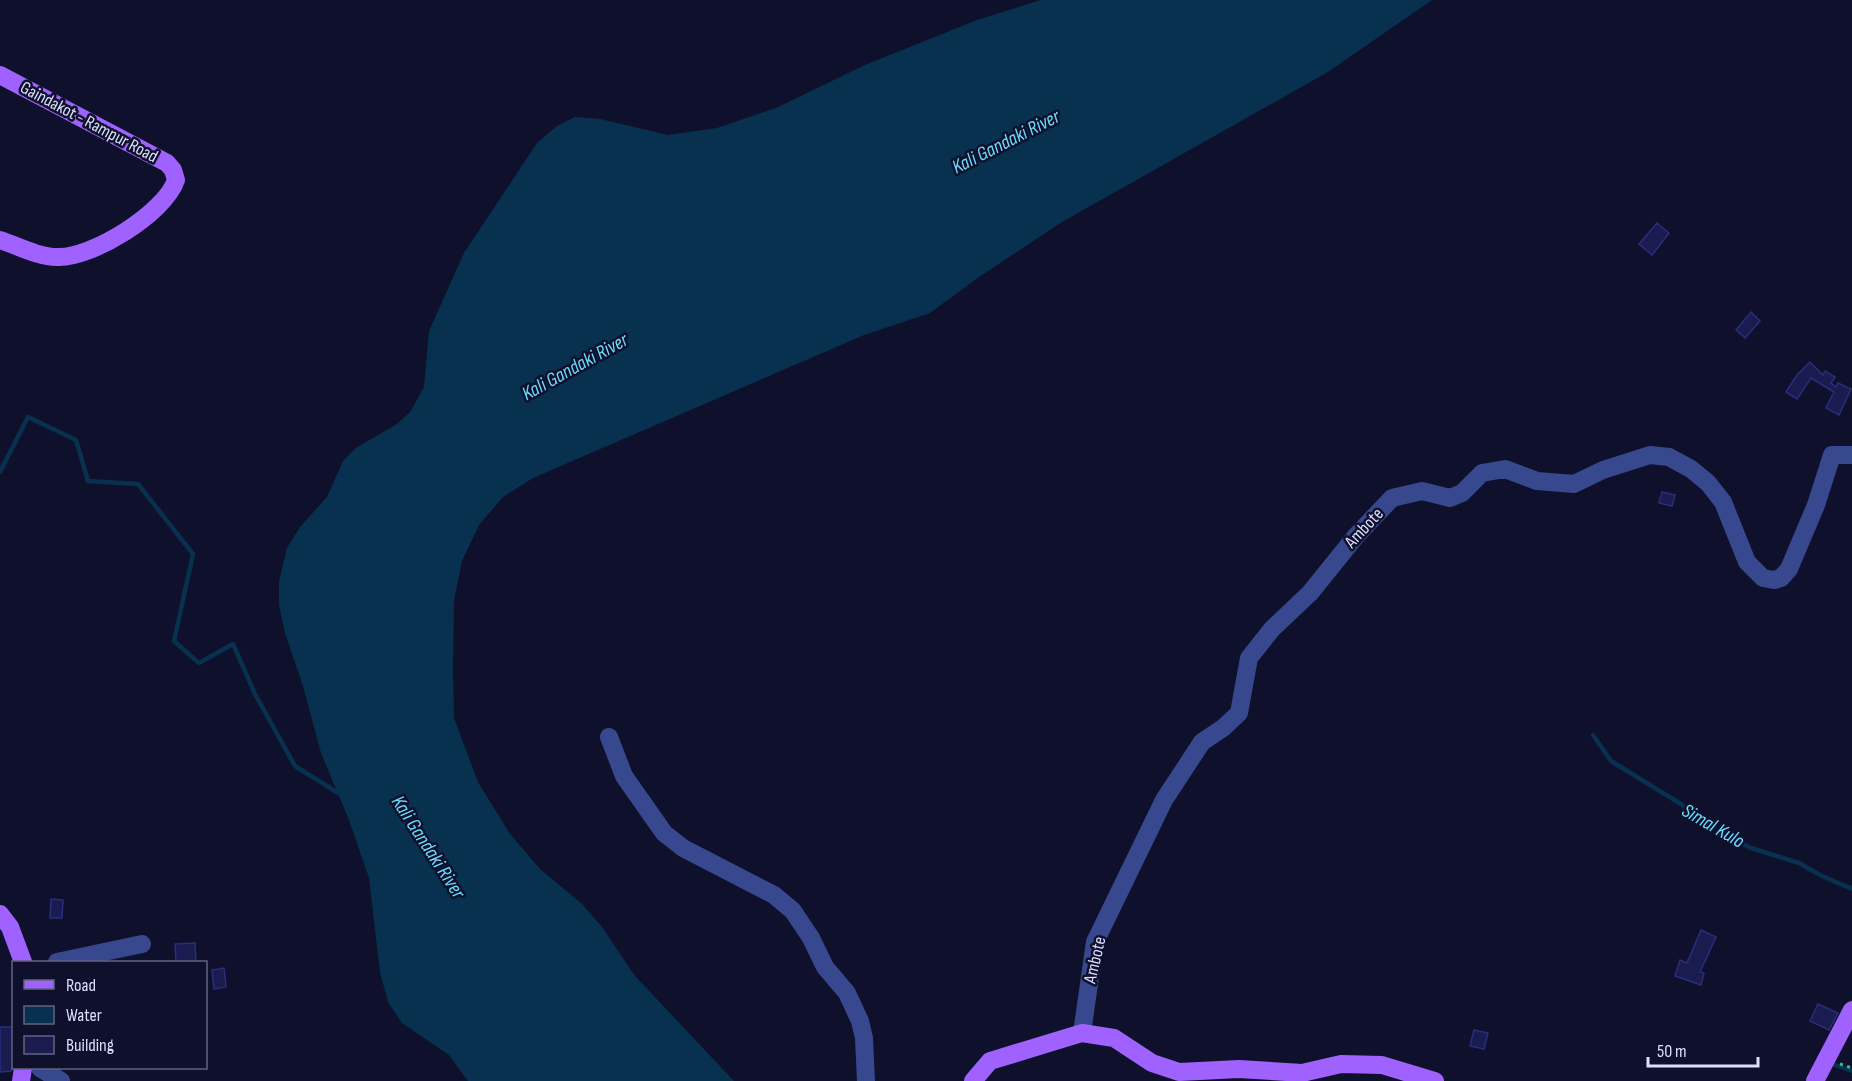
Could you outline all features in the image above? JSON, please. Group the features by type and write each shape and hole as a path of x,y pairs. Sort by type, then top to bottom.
{"main road":[{"name":"Gaindakot - Rampur Road","path":"0,75 167,163 173,170 176,180 166,199 144,218 102,245 83,254 56,258 0,240"},
{"path":"0,914 10,927 22,961"},
{"path":"1815,1081 1852,1010"},
{"path":"973,1081 990,1061 1082,1033 1114,1038 1152,1063 1179,1072 1239,1069 1302,1073 1341,1064 1382,1065 1435,1081"}],"street":[{"name":"Ambote","path":"1082,1033 1095,942 1164,800 1202,742 1239,713 1249,658 1272,629 1310,593 1356,536 1392,498 1422,491 1449,498 1462,493 1482,473 1504,469 1537,481 1574,484 1604,470 1650,455 1669,457 1691,469 1708,483 1723,502 1747,562 1763,578 1774,580 1781,578 1789,569 1816,504 1832,455 1852,455"},
{"path":"609,737 624,776 664,832 683,848 774,895 793,911 811,938 825,967 847,993 860,1021 864,1038 866,1081"},
{"path":"66,961 142,944"},
{"path":"42,1069 61,1081"}],"water":[{"name":"Kali Gandaki River","path":"1041,0 1432,0 1328,72 1062,222 979,277 930,313 864,335 533,478 503,497 479,525 462,561 454,600 454,718 478,782 510,834 540,869 581,903 602,927 635,976 734,1081 468,1081 449,1055 402,1023 388,1002 380,972 369,878 349,820 321,753 303,686 285,633 279,605 279,582 287,548 300,527 327,497 343,461 356,448 397,424 411,411 424,387 429,331 464,253 537,143 557,126 575,117 600,119 668,135 717,128 776,108 865,65 977,20"}],"building":[{"path":"1657,223 1669,233 1652,255 1639,244"},
{"path":"1751,312 1760,321 1745,338 1736,330"},
{"path":"1810,362 1823,375 1825,371 1835,377 1831,383 1836,387 1838,383 1851,389 1839,415 1826,408 1834,392 1811,378 1797,399 1786,392 1797,375"},
{"path":"1662,492 1675,495 1672,506 1659,503"},
{"path":"51,899 63,900 62,918 50,918"},
{"path":"1701,930 1716,937 1700,972 1704,973 1701,985 1675,976 1680,960 1687,963"},
{"path":"195,943 196,961 176,961 175,944"},
{"path":"224,968 226,987 214,989 212,970"},
{"path":"1818,1004 1838,1013 1829,1030 1810,1021"},
{"path":"0,1027 12,1027 12,1068 11,1071 0,1072"},
{"path":"1474,1030 1488,1033 1484,1049 1470,1046"}],"waterway":[{"path":"0,472 28,417 76,440 88,481 138,484 193,554 174,641 199,663 233,644 255,694 295,766 338,793 343,793"},
{"name":"Simal Kulo","path":"1593,735 1611,761 1681,804 1702,822 1751,848 1799,863 1852,889"},
{"path":"1835,1065 1852,1071"}]}
